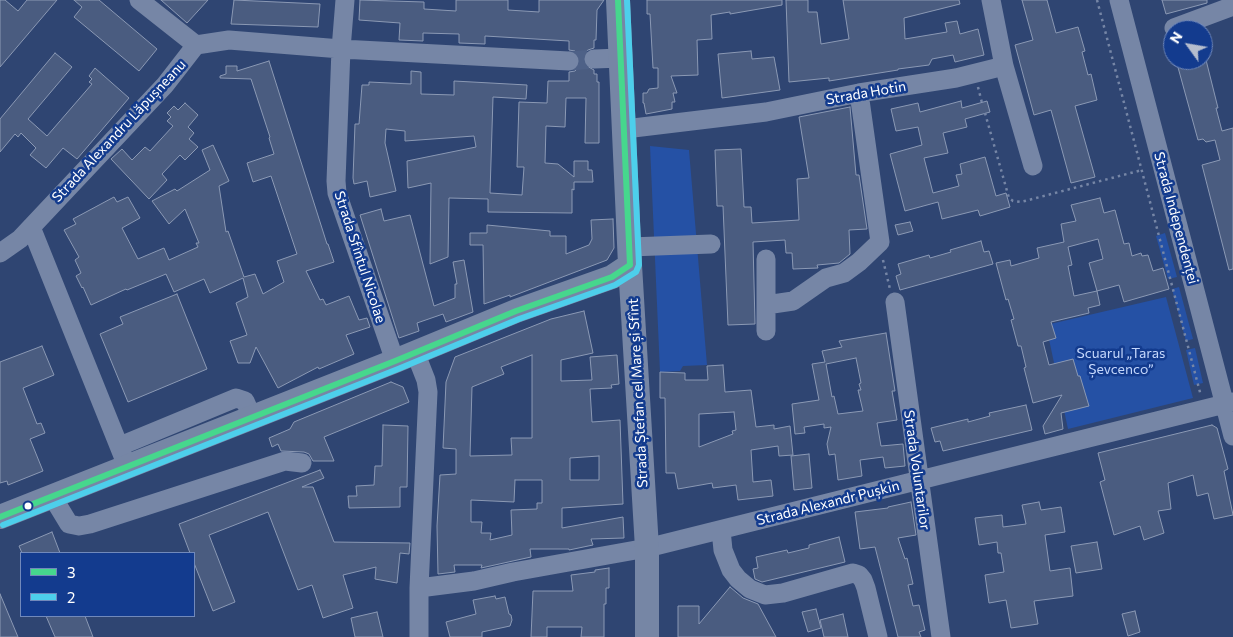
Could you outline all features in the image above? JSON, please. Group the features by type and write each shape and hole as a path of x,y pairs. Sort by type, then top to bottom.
{"main road":[{"name":"Strada Ștefan cel Mare și Sfînt","path":"618,0 630,256 647,548 648,637"},
{"path":"0,516 52,496 124,456 252,417 516,311 612,277 630,256"}],"street":[{"path":"139,0 196,45 229,40 341,49 569,61"},
{"name":"Strada Sfîntul Nicolae","path":"345,0 341,49 337,193 405,357 426,380 428,392 419,588 419,637"},
{"path":"991,0 1004,66 1033,166"},
{"name":"Strada Independenței","path":"1118,0 1229,403 1233,436"},
{"path":"1195,20 1233,6"},
{"name":"Strada Alexandru Lăpușneanu","path":"0,253 20,239 165,85 196,45"},
{"path":"594,59 621,58"},
{"name":"Strada Hotin","path":"624,130 766,112 859,93 956,78 1004,66"},
{"path":"766,305 793,301 806,290 826,278 844,274 880,242 859,93"},
{"path":"31,227 124,456"},
{"path":"630,256 711,244"},
{"path":"766,260 766,331"},
{"name":"Strada Voluntarilor","path":"895,302 941,637"},
{"name":"Strada Alexandr Pușkin","path":"419,588 474,581 521,570 647,548 1229,403"},
{"path":"52,496 69,524 79,526 285,461 302,463"},
{"path":"720,530 723,550 731,570 750,589 765,595 783,593 853,573 859,575 866,588 878,637"}],"path":[{"path":"1097,0 1205,409"},
{"path":"985,113 1009,198 1013,201 1021,202 1162,164"},
{"path":"880,242 884,268 895,302"}],"green space":[{"path":"650,146 689,150 707,365 683,366 680,371 660,372"},
{"path":"1165,233 1177,277 1168,279 1156,236"},
{"path":"1179,287 1193,339 1186,341 1172,289"},
{"name":"Scuarul „Taras Șevcenco”","path":"1166,297 1193,398 1068,429 1046,325"},
{"path":"1195,348 1203,383 1194,385 1186,350"}],"building":[{"path":"0,0 5,0 18,11 27,0 57,0 0,67"},
{"path":"74,0 99,0 157,49 139,71 74,17 82,7"},
{"path":"161,0 208,0 187,23"},
{"path":"234,0 320,4 318,27 231,24"},
{"path":"360,0 424,2 424,9 456,11 456,0 508,0 508,10 539,12 539,0 604,0 597,10 594,48 584,53 583,59 585,65 594,70 594,74 597,74 597,82 599,82 599,143 585,143 586,98 566,98 565,127 546,126 545,163 558,164 574,177 574,161 588,161 588,170 592,170 593,182 574,182 574,190 572,189 572,213 488,212 488,199 449,198 448,257 430,264 431,183 408,188 407,161 476,147 474,136 405,141 405,131 386,129 385,143 396,191 370,197 367,181 354,184 353,178 355,124 359,124 362,85 369,85 369,82 411,84 411,71 421,72 421,94 454,95 454,81 527,85 526,99 493,97 490,193 522,195 524,167 517,167 519,102 547,103 548,81 569,81 569,72 575,71 579,67 579,56 575,51 569,50 569,41 485,36 485,44 459,43 459,34 423,33 423,41 399,40 400,23 359,20"},
{"path":"647,0 782,0 782,5 730,14 730,12 711,15 712,39 697,40 698,75 671,76 677,93 673,93 675,102 672,102 672,109 646,114 643,93 647,93 649,89 658,88 658,68 653,68 650,14 647,14"},
{"path":"786,0 808,0 808,12 817,12 821,44 849,39 843,0 959,0 960,4 904,18 905,39 947,32 945,23 957,21 960,34 978,29 984,55 955,62 953,55 932,59 929,65 829,81 829,78 789,82"},
{"path":"1022,0 1047,0 1056,33 1078,27 1085,51 1082,52 1088,75 1091,74 1097,100 1075,106 1095,177 1071,183 1051,110 1034,115 1015,45 1033,40"},
{"path":"1162,0 1207,0 1207,3 1166,14"},
{"path":"751,51 752,59 774,57 780,90 722,98 718,54"},
{"path":"55,53 72,67 28,119 47,136 92,84 89,82 92,79 89,76 95,68 129,98 77,159 63,148 46,168 30,155 36,148 21,133 18,137 15,134 0,152 0,119"},
{"path":"269,61 334,262 306,271 320,300 323,299 326,305 349,296 359,320 367,318 370,327 346,335 354,354 319,369 318,367 278,388 256,347 250,363 238,363 230,341 247,335 236,303 248,297 243,278 210,293 204,279 174,292 166,274 91,305 76,276 81,273 75,260 79,257 64,230 76,224 73,219 114,197 117,202 128,197 140,218 122,228 138,259 164,248 169,260 198,247 196,243 199,243 185,209 169,224 152,201 175,189 177,191 210,170 202,150 213,145 229,181 219,186 226,232 228,231 244,277 255,274 263,294 284,282 277,261 297,254 271,176 253,182 247,163 274,154 270,137 251,79 220,78 220,76 226,74 226,66 237,66 237,71"},
{"path":"1179,70 1208,70 1222,131 1233,128 1233,269 1229,270 1202,165 1220,160 1215,140 1206,142 1203,139 1198,140"},
{"path":"961,101 962,108 987,101 990,112 965,119 967,127 943,133 948,153 924,158 933,193 959,186 956,175 962,174 960,164 985,157 996,196 1006,193 1010,207 980,216 978,210 942,219 938,202 905,211 890,154 922,145 918,127 896,131 891,109 918,103 920,112"},
{"path":"185,103 198,115 188,127 194,133 189,139 198,147 185,160 180,155 162,174 167,180 149,199 111,159 122,149 132,160 145,147 150,151 173,126 167,121 171,117 167,113 174,106 178,110"},
{"path":"850,107 856,175 859,175 867,229 849,230 850,254 839,263 817,265 818,268 793,269 792,253 786,253 785,240 753,242 755,324 728,325 723,206 717,206 715,150 741,149 744,207 751,207 752,223 799,220 797,179 809,178 799,117"},
{"path":"1100,198 1104,213 1115,210 1124,244 1129,243 1132,256 1141,253 1142,256 1148,255 1153,271 1163,268 1169,289 1124,302 1119,285 1097,291 1100,305 1088,308 1089,313 1051,322 1056,338 1043,342 1049,365 1073,359 1089,406 1061,413 1063,429 1045,434 1043,426 1062,395 1033,403 1024,368 1026,367 1021,346 1018,346 1011,320 1014,319 1008,299 1006,300 996,263 1010,260 1011,266 1039,258 1037,248 1064,242 1061,224 1076,221 1071,205","holes":["1098,239 1103,259 1089,263 1097,291 1074,296 1068,266 1072,265 1068,247"]},
{"path":"381,209 384,221 410,215 434,306 455,298 455,284 457,284 453,262 464,260 473,312 446,322 443,314 417,323 419,331 399,338 360,215"},
{"path":"613,219 614,248 607,260 510,297 510,295 484,304 483,245 470,245 470,233 487,233 487,225 550,231 550,236 566,236 566,254 589,245 592,239 591,220"},
{"path":"910,222 913,231 898,235 895,225"},
{"path":"981,241 984,252 989,251 993,264 900,290 896,276 901,274 898,264 929,255 930,258"},
{"path":"177,294 207,369 128,402 100,334 123,324 120,317"},
{"path":"584,311 593,353 561,360 561,381 592,380 590,357 617,355 619,384 611,385 612,388 590,389 592,422 620,420 623,504 562,508 562,528 623,517 624,538 591,539 593,545 569,550 530,549 531,557 481,568 482,565 454,565 455,572 438,574 437,526 440,475 456,474 456,449 443,448 446,382 455,357 551,319","holes":["532,355 532,438 511,438 512,455 470,456 472,387 504,374 501,367","599,456 599,480 570,480 570,458","515,480 542,480 542,503 537,503 537,509 511,510 512,535 490,540 491,533 481,533 482,522 471,522 471,500 514,502"]},
{"path":"886,333 895,391 892,391 897,420 877,423 881,446 903,444 905,466 885,468 883,457 860,460 862,476 838,480 835,454 829,455 827,444 831,427 824,428 824,424 804,427 805,433 795,434 792,404 819,400 812,364 825,362 822,351 842,347 839,341","holes":["856,358 861,383 859,384 861,390 858,390 863,411 838,414 834,396 832,397 826,364"]},
{"path":"42,346 54,375 23,388 37,424 41,423 45,433 30,439 43,471 8,485 7,481 0,483 0,362"},
{"path":"723,365 725,392 751,390 756,427 774,425 774,429 790,426 793,455 779,456 778,446 751,450 753,482 771,480 773,496 738,500 736,485 713,488 712,483 678,489 675,473 666,473 665,398 660,398 660,372 685,373 685,380 708,380 707,366","holes":["734,412 736,430 732,431 733,434 699,447 699,414"]},
{"path":"391,382 403,387 409,402 324,437 334,461 313,461 309,454 304,452 281,451 278,444 272,447 269,438 290,429 294,422"},
{"path":"1026,405 1032,430 943,451 940,441 935,442 931,428 968,419 968,422 990,416 989,413"},
{"path":"383,425 408,426 407,487 400,487 400,507 349,508 348,496 357,496 356,486 374,485 375,466 382,466"},
{"path":"1212,425 1217,428 1228,469 1224,471 1233,515 1214,519 1208,493 1197,496 1193,475 1168,483 1171,509 1158,511 1164,533 1144,540 1140,526 1114,535 1100,482 1105,480 1098,453"},
{"path":"809,454 812,488 794,490 791,456"},
{"path":"320,470 324,478 302,487 313,487 334,542 410,543 409,554 400,553 397,583 375,579 376,567 343,575 353,608 323,618 312,585 298,590 268,512 209,535 235,602 213,611 195,566 195,552 190,552 179,524"},
{"path":"911,502 916,535 898,538 905,559 907,558 913,584 908,585 913,606 919,605 925,630 919,632 921,637 898,637 875,547 860,549 855,512 888,508"},
{"path":"1039,502 1041,510 1061,507 1065,532 1045,535 1050,571 1070,568 1073,596 1034,601 1038,624 1011,628 1006,600 989,603 985,575 1004,572 1001,553 998,553 997,542 979,545 975,518 1002,515 1003,527 1026,524 1022,505"},
{"path":"52,532 60,552 22,552 19,546"},
{"path":"839,537 845,562 762,582 755,579 753,569 758,568 756,557 787,550 788,553 809,548 809,545"},
{"path":"1097,542 1102,569 1076,573 1071,546"},
{"path":"609,568 609,588 606,588 606,604 604,604 604,637 581,637 582,627 547,627 547,637 531,637 533,591 573,591 571,575"},
{"path":"730,587 743,598 758,604 776,637 678,637 678,606 699,606 699,624"},
{"path":"0,594 18,637 0,637"},
{"path":"495,596 496,599 505,597 512,620 510,626 482,632 482,637 450,637 446,622 476,614 473,600"},
{"path":"816,609 821,628 808,632 802,612"},
{"path":"1135,611 1140,632 1128,636 1122,614"},
{"path":"377,612 383,637 355,637 351,618"},
{"path":"843,614 848,637 824,637 820,620"},
{"path":"46,617 85,617 93,637 55,637"}],"tunnel":[{"path":"569,61 594,59"}],"transit line":[{"name":"3","path":"0,517 395,361 516,311 612,277 630,265 618,0"},
{"name":"2","path":"3,525 398,369 519,319 615,285 636,272 639,265 627,0"}]}
